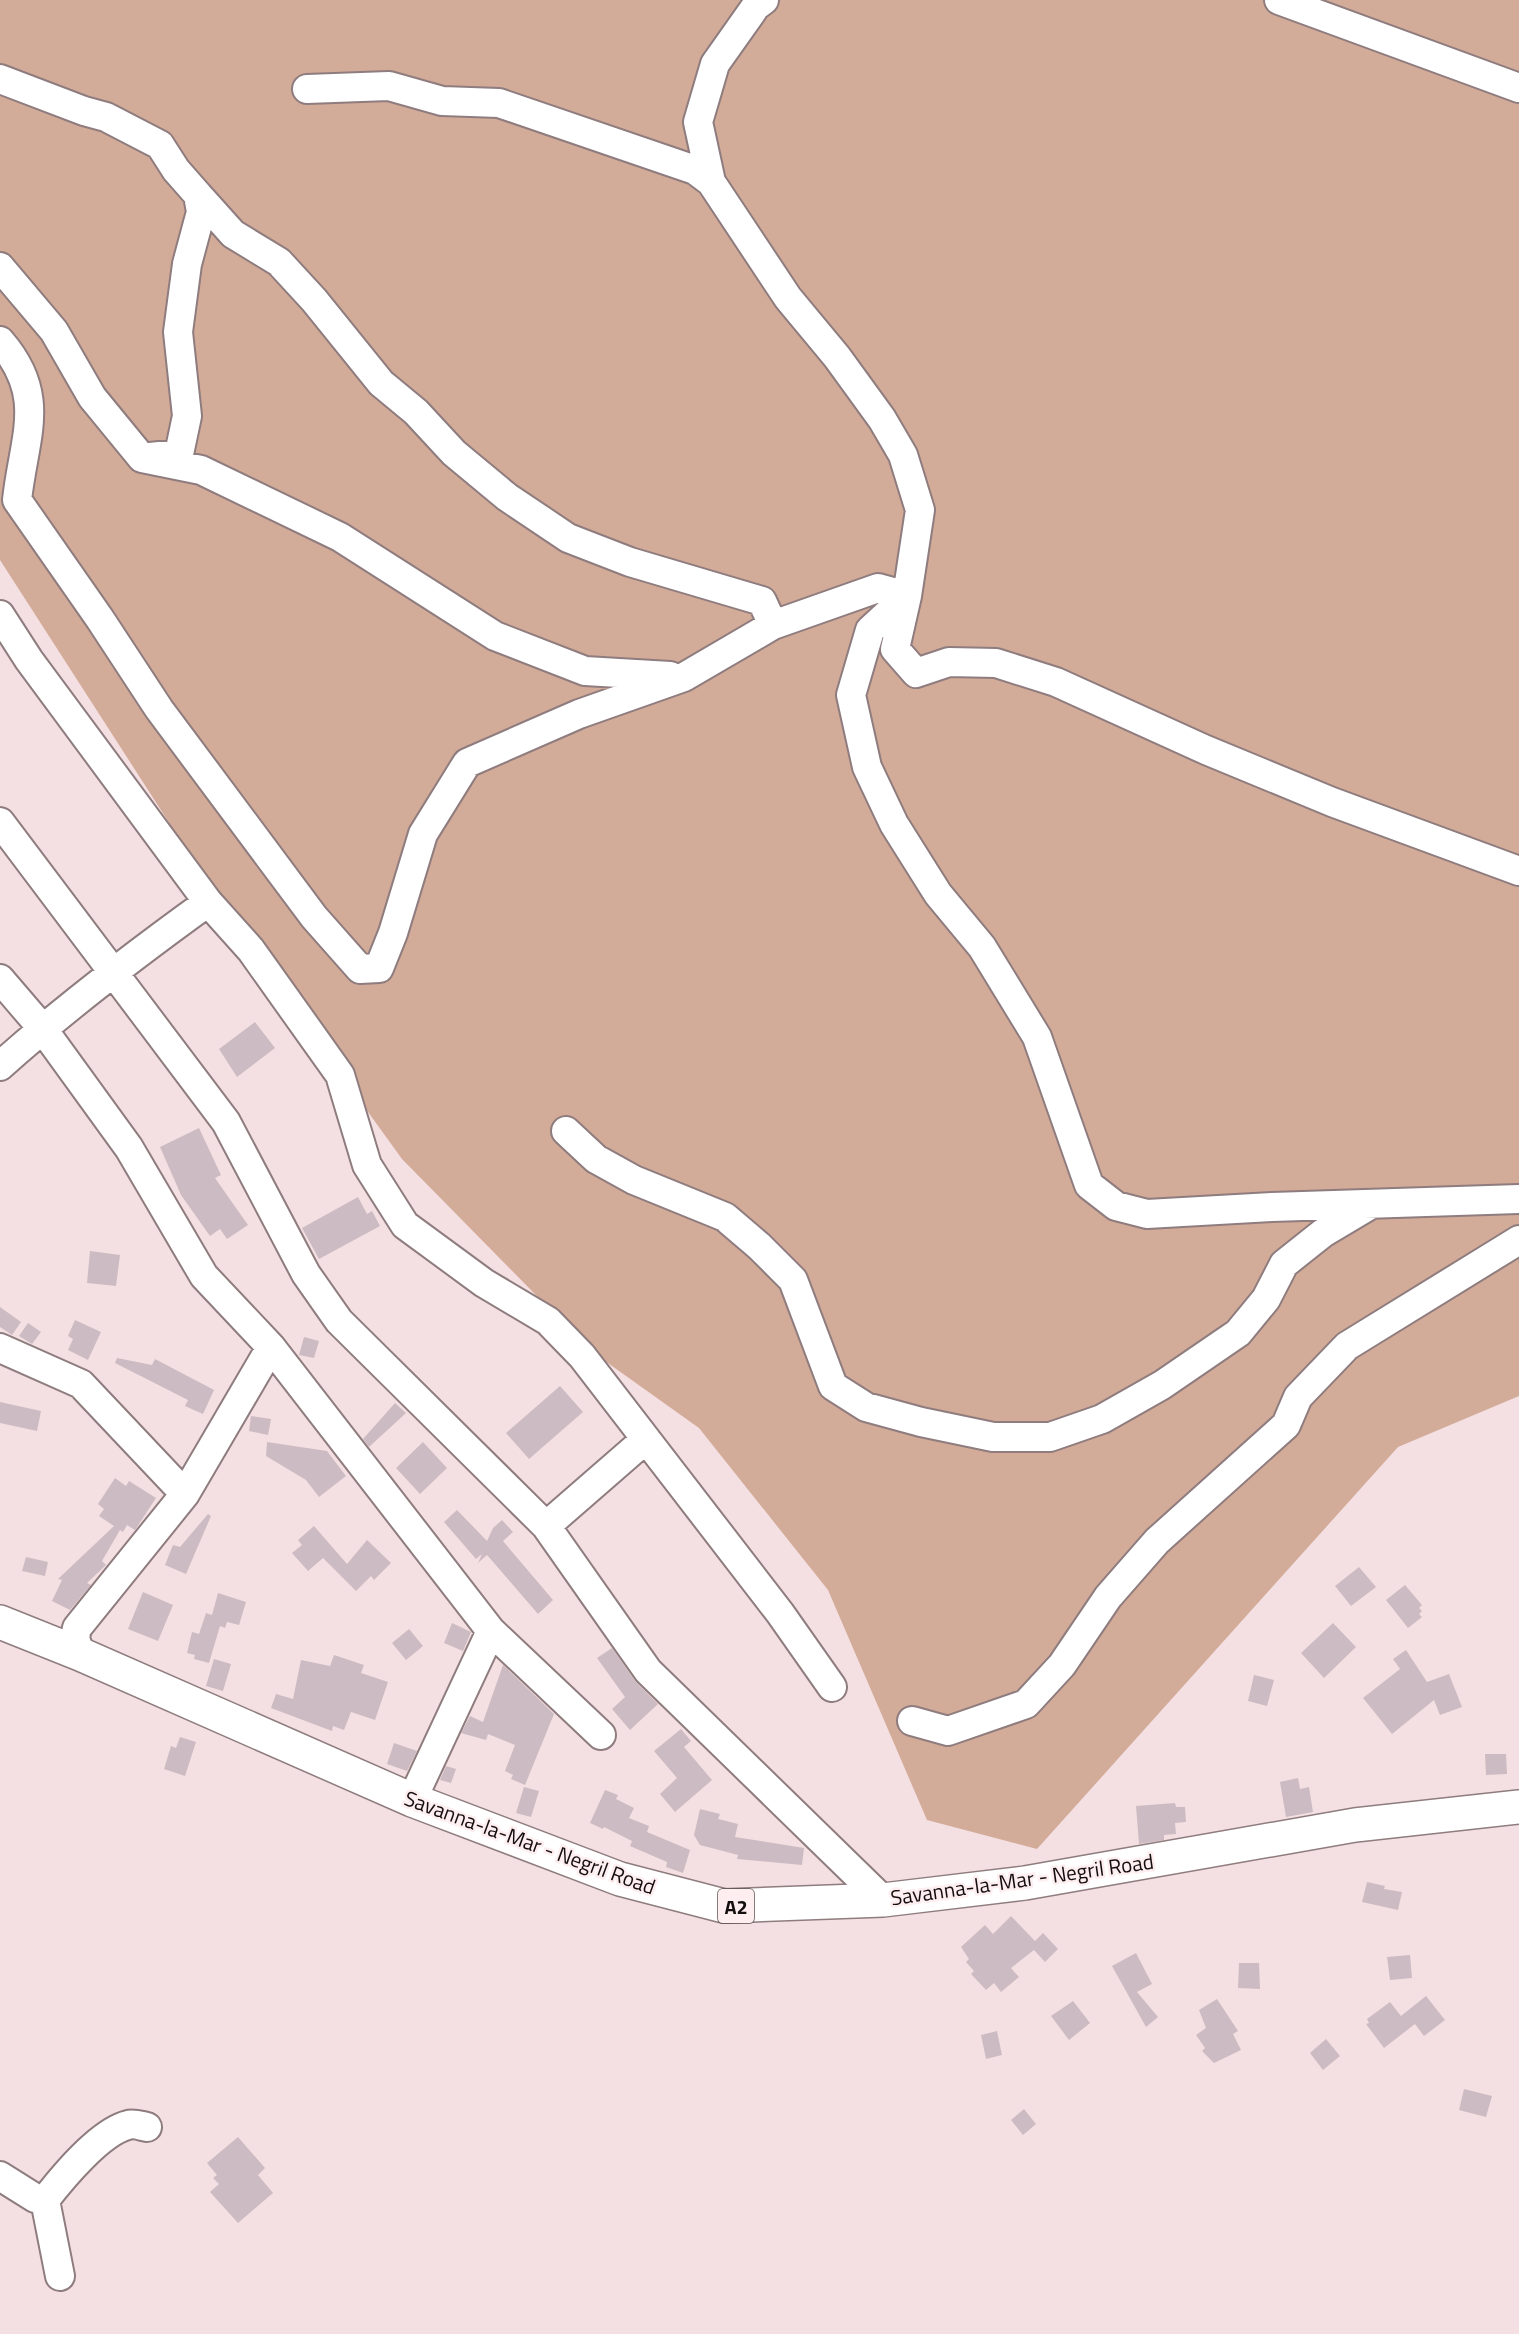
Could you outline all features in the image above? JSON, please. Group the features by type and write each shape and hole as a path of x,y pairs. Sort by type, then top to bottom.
{"main road":[{"name":"Savanna-la-Mar - Negril Road","path":"0,1622 80,1654 412,1800 620,1879 724,1906 883,1900 1025,1883 1355,1825 1519,1807"}],"street":[{"path":"711,182 698,122 715,64 756,6 764,0"},
{"path":"1279,0 1519,88"},
{"path":"0,79 106,117 160,145 176,170 233,234 279,262 327,315 381,383 416,412 454,453 507,497 568,538 630,562 762,601 773,625"},
{"path":"307,89 389,86 442,101 499,103 695,170 711,182 788,298 837,357 882,419 903,456 920,510 907,596 895,649 916,673 948,662 996,663 1046,679 1332,802 1519,871"},
{"path":"142,458 179,454 187,416 178,332 187,264 201,212 198,195"},
{"path":"0,267 54,331 92,397 142,458 201,470 339,537 495,636 585,671 684,677"},
{"path":"0,341 16,360 29,389 30,423 21,464 17,500 159,709 314,916 360,969 378,968 393,933 423,834 467,762 579,714 684,677 773,625 878,588 907,596"},
{"path":"907,596 870,630 851,695 867,766 894,824 938,894 982,947 1037,1037 1089,1185 1116,1206 1147,1214 1519,1199"},
{"path":"0,615 28,660 208,902 251,950 340,1075 367,1165 405,1225 484,1283 548,1321 582,1356 780,1612 832,1687"},
{"path":"0,822 226,1122 306,1274 339,1321 546,1526 648,1671 883,1900"},
{"path":"0,1066 42,1028 114,971 208,902"},
{"path":"0,979 42,1028 129,1148 204,1276 271,1347 491,1631 602,1735"},
{"path":"566,1131 596,1159 634,1180 725,1217 759,1246 793,1280 833,1386 866,1407 921,1422 993,1437 1050,1437 1102,1419 1161,1385 1238,1334 1266,1299 1284,1264 1323,1233 1372,1204"},
{"path":"912,1721 948,1731 1026,1704 1062,1665 1108,1597 1157,1541 1286,1425 1298,1397 1347,1346 1519,1240"},
{"path":"80,1654 75,1638 77,1628 185,1494 271,1347"},
{"path":"0,1348 81,1384 185,1494"},
{"path":"546,1526 646,1439"},
{"path":"412,1800 491,1631"},
{"path":"60,2276 45,2200 69,2168 117,2129 131,2124 147,2127"},
{"path":"0,2176 35,2198 45,2200"}],"shaded area":[{"path":"0,0 1519,0 1519,1396 1398,1447 1037,1849 927,1820 828,1590 699,1428 591,1351 402,1159 251,950 0,560"}],"building":[{"path":"255,1022 275,1048 237,1077 219,1049"},
{"path":"199,1128 221,1175 215,1178 248,1225 227,1239 220,1229 210,1236 181,1195 160,1147"},
{"path":"358,1197 367,1214 372,1211 380,1226 319,1259 302,1228"},
{"path":"90,1251 120,1255 116,1286 87,1283"},
{"path":"0,1307 21,1322 12,1335 0,1327"},
{"path":"75,1320 101,1332 88,1360 68,1350 73,1339 68,1336"},
{"path":"28,1323 41,1332 32,1344 19,1336"},
{"path":"304,1337 319,1341 314,1358 299,1355"},
{"path":"117,1358 152,1365 155,1359 214,1390 203,1414 185,1406 188,1400 115,1363"},
{"path":"560,1386 583,1412 529,1459 506,1433"},
{"path":"0,1402 41,1411 37,1431 0,1423"},
{"path":"395,1403 406,1413 369,1447 363,1439"},
{"path":"251,1416 271,1419 268,1435 249,1431"},
{"path":"267,1442 327,1451 346,1476 319,1497 306,1480 266,1456"},
{"path":"423,1442 447,1468 420,1494 396,1468"},
{"path":"115,1478 126,1486 129,1481 156,1498 135,1530 127,1525 123,1532 120,1530 102,1561 106,1565 87,1583 91,1585 70,1610 52,1601 62,1580 58,1579 114,1526 99,1516 104,1509 98,1504"},
{"path":"457,1510 487,1541 493,1528 502,1520 513,1532 503,1541 553,1600 538,1614 487,1555 478,1563 482,1554 476,1559 444,1522"},
{"path":"208,1514 211,1516 186,1574 165,1565 173,1545 180,1547"},
{"path":"314,1526 347,1564 367,1540 391,1563 374,1580 371,1576 356,1591 323,1558 308,1571 292,1553 302,1545 298,1540"},
{"path":"26,1557 48,1562 45,1576 22,1571"},
{"path":"1359,1567 1376,1587 1351,1606 1335,1586"},
{"path":"1405,1585 1422,1605 1419,1608 1422,1611 1419,1614 1422,1617 1408,1628 1386,1600"},
{"path":"143,1592 173,1605 158,1641 128,1629"},
{"path":"218,1593 246,1602 239,1625 227,1622 225,1628 220,1626 209,1663 194,1659 195,1655 187,1653 192,1632 199,1634 206,1613 212,1615"},
{"path":"452,1623 471,1632 463,1651 444,1643"},
{"path":"1333,1623 1356,1647 1324,1678 1301,1653"},
{"path":"409,1629 423,1646 406,1660 392,1643"},
{"path":"612,1648 635,1681 658,1704 630,1730 612,1709 625,1697 597,1658"},
{"path":"1406,1650 1427,1682 1449,1674 1462,1707 1440,1715 1434,1700 1392,1734 1363,1698 1400,1669 1393,1659"},
{"path":"334,1655 364,1665 361,1673 388,1682 375,1720 351,1712 344,1730 333,1726 332,1731 271,1708 276,1694 293,1699 301,1660 330,1666"},
{"path":"214,1659 231,1664 223,1691 206,1686"},
{"path":"503,1665 554,1714 525,1785 511,1779 513,1775 505,1771 515,1745 488,1734 486,1740 461,1733 470,1716 483,1722"},
{"path":"1254,1675 1274,1680 1267,1706 1248,1701"},
{"path":"681,1729 691,1741 684,1747 712,1780 675,1812 660,1794 677,1778 654,1751"},
{"path":"180,1737 196,1742 185,1776 164,1769 171,1746 176,1748"},
{"path":"394,1743 417,1751 407,1771 387,1764"},
{"path":"1485,1754 1506,1754 1507,1774 1486,1775"},
{"path":"446,1766 456,1769 451,1783 440,1780"},
{"path":"1298,1778 1300,1789 1309,1787 1313,1812 1286,1817 1280,1782"},
{"path":"524,1787 539,1791 531,1817 516,1813"},
{"path":"605,1790 618,1795 616,1799 634,1808 629,1818 649,1826 647,1832 690,1850 683,1873 666,1867 667,1862 630,1846 632,1841 604,1827 603,1829 590,1823"},
{"path":"1175,1803 1176,1807 1185,1807 1186,1822 1175,1823 1176,1834 1164,1835 1164,1840 1139,1844 1136,1806"},
{"path":"700,1809 720,1814 718,1819 738,1824 735,1837 804,1848 802,1865 737,1859 738,1855 700,1845 694,1835"},
{"path":"1367,1882 1385,1886 1384,1889 1402,1892 1398,1910 1362,1902"},
{"path":"1011,1916 1035,1941 1043,1933 1058,1949 1045,1962 1034,1950 1011,1968 1019,1977 1001,1992 994,1983 986,1990 971,1974 974,1971 966,1962 969,1959 961,1947 985,1925 993,1934"},
{"path":"1136,1953 1152,1984 1137,1992 1158,2017 1146,2027 1112,1966"},
{"path":"1410,1955 1412,1978 1390,1980 1387,1957"},
{"path":"1239,1963 1259,1963 1260,1989 1238,1988"},
{"path":"1426,1996 1445,2020 1424,2036 1415,2024 1384,2048 1366,2024 1369,2023 1367,2019 1390,2002 1401,2016"},
{"path":"1217,1999 1238,2031 1233,2034 1241,2050 1214,2063 1202,2051 1205,2048 1196,2035 1206,2028 1199,2010"},
{"path":"1073,2001 1090,2023 1069,2040 1051,2016"},
{"path":"997,2031 1002,2055 986,2059 981,2035"},
{"path":"1326,2039 1340,2056 1323,2070 1310,2053"},
{"path":"1464,2089 1492,2096 1486,2117 1459,2110"},
{"path":"1024,2109 1036,2124 1023,2135 1011,2120"},
{"path":"238,2137 265,2168 258,2175 273,2193 238,2223 210,2192 219,2184 213,2178 217,2175 207,2163"}]}
